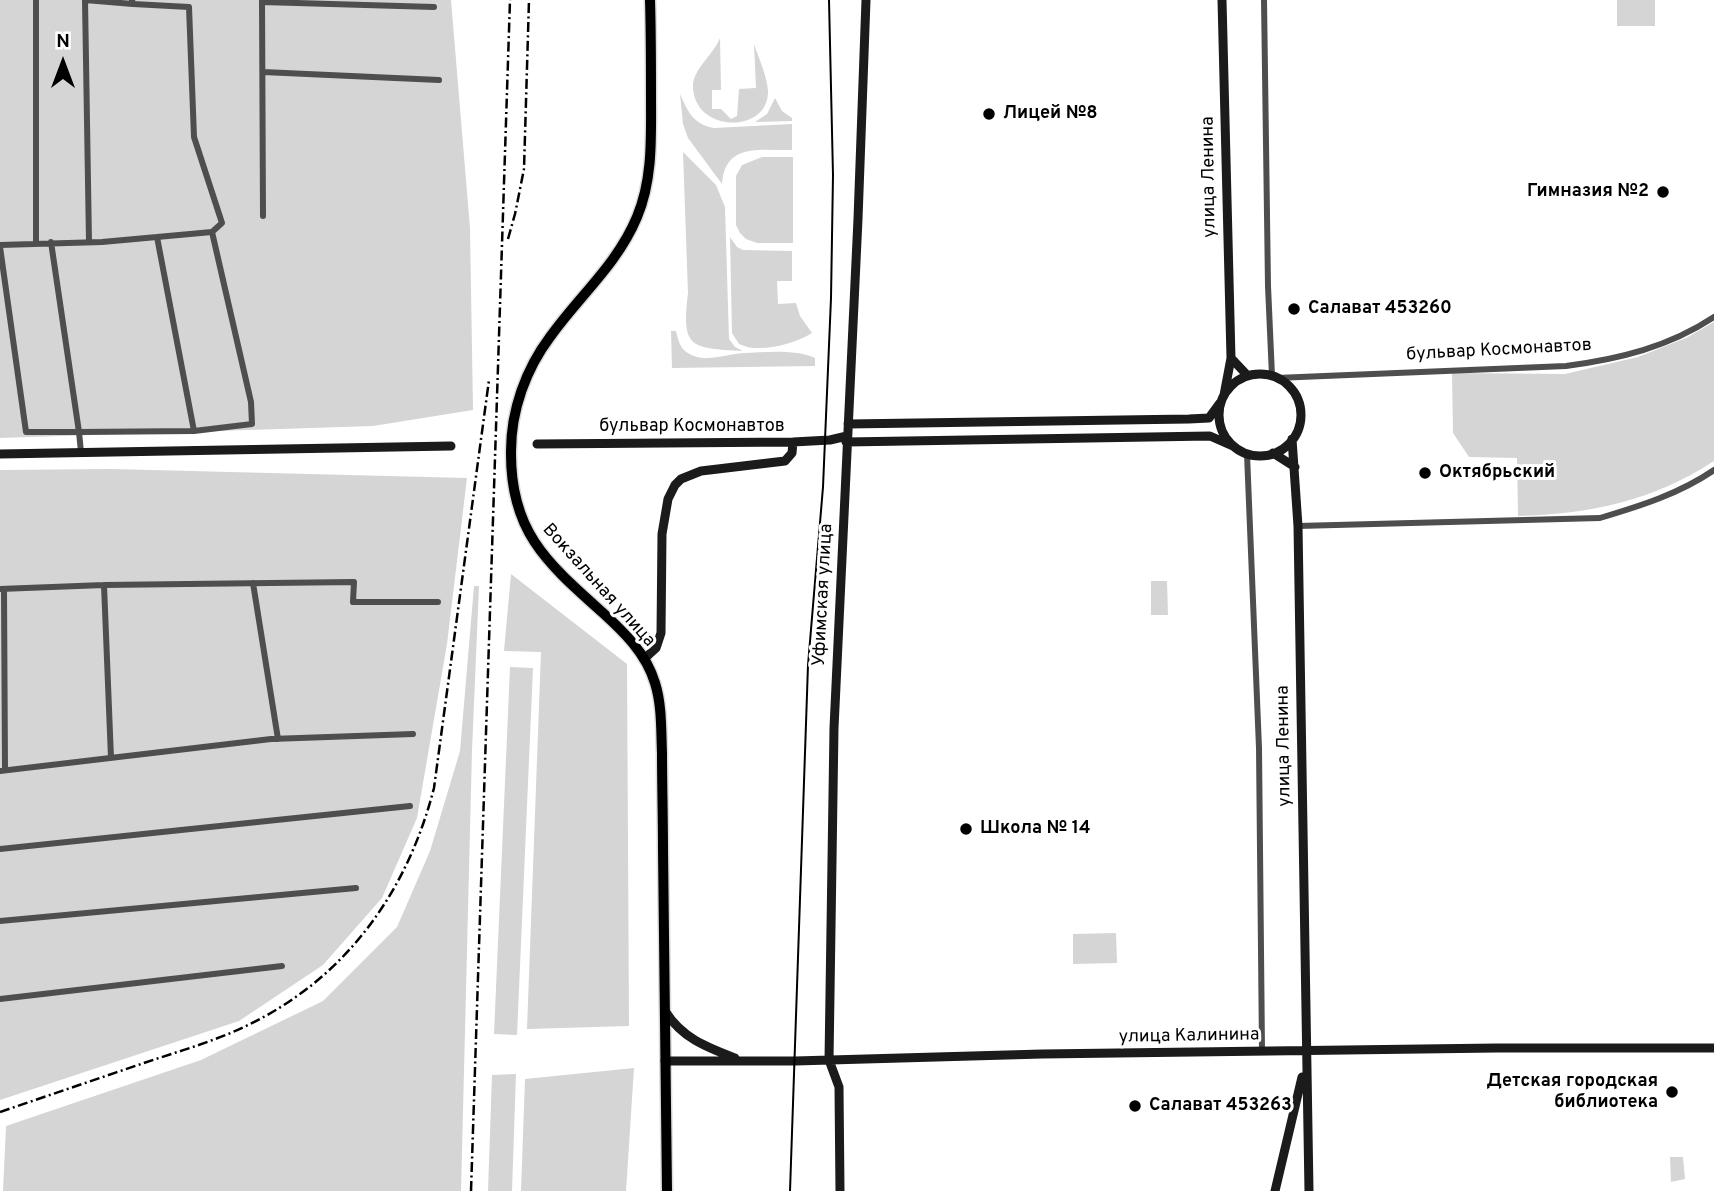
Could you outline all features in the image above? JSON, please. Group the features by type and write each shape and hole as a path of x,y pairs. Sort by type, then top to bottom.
{"main road":[{"name":"Вокзальная улица","path":"650,0 651,138 650,163 643,198 637,217 616,256 551,335 536,358 518,402 511,450 515,499 529,535 548,561 618,627 644,659 655,683 660,715 667,1191"}],"street":[{"path":"36,0 36,243"},
{"path":"89,242 85,0 189,7 194,137 222,223 212,232 89,242 0,246 26,432 194,431 252,424 251,402 212,232"},
{"name":"Уфимская улица","path":"840,1191 839,1087 829,1060 834,728 866,0"},
{"name":"улица Ленина","path":"1222,0 1231,358 1219,416 1226,439 1235,447"},
{"path":"1264,0 1268,285 1274,377"},
{"path":"263,216 262,1 434,7"},
{"path":"262,72 439,80"},
{"path":"158,237 194,431"},
{"path":"51,242 81,452"},
{"name":"бульвар Космонавтов","path":"1274,377 1566,366 1649,350 1714,317"},
{"path":"1231,358 1248,376"},
{"path":"848,424 1209,418 1230,386 1248,376 1274,377 1290,388 1299,404 1300,423 1284,448 1260,456 1247,454 1235,447"},
{"name":"бульвар Космонавтов","path":"537,444 1210,436 1235,447"},
{"name":"улица Ленина","path":"1292,439 1298,526 1309,1191"},
{"path":"644,659 656,648 661,633 662,534 671,490 681,479 701,471 785,461 792,453 793,442"},
{"path":"0,454 451,446"},
{"path":"1273,453 1295,467"},
{"name":"улица Ленина","path":"1247,454 1259,748 1262,1051"},
{"path":"1298,526 1600,518 1654,502 1702,479 1714,470"},
{"path":"413,734 278,739 2,771 2,589 104,584 354,582 353,602 438,602"},
{"path":"253,583 278,739"},
{"path":"104,584 111,758"},
{"path":"0,849 410,806"},
{"path":"0,921 356,888"},
{"path":"0,999 282,965"},
{"path":"665,1012 682,1033 704,1046 740,1060"},
{"name":"улица Калинина","path":"666,1061 1262,1051 1714,1048"},
{"name":"улица Ленина","path":"1275,1191 1301,1087 1305,1051"}],"shaded area":[{"path":"0,0 451,0 470,228 473,410 373,426 0,438"},
{"path":"1617,0 1655,0 1655,26 1617,26"},
{"path":"720,38 721,90 712,90 712,109 721,109 731,119 737,116 739,89 756,88 754,44 764,73 768,91 765,105 757,115 744,121 717,120 704,112 696,101 694,79"},
{"path":"680,94 696,120 714,128 792,124 792,150 757,150 737,155 730,161 722,184 688,138 683,124"},
{"path":"775,98 792,121 755,122 767,114"},
{"path":"683,152 716,185 725,207 729,339 735,347 743,351 711,349 693,342 689,335 686,325 688,293"},
{"path":"762,157 793,157 793,243 757,243 746,239 736,225 736,176 742,165"},
{"path":"730,237 737,247 743,250 792,251 792,281 777,281 778,304 796,303 800,316 812,333 796,341 766,348 739,344 732,333"},
{"path":"1714,322 1714,461 1668,486 1620,503 1596,508 1518,516 1517,458 1469,457 1453,433 1452,373 1565,374 1638,357 1686,338"},
{"path":"671,331 676,331 685,351 699,357 790,352 815,358 815,366 672,368"},
{"path":"112,469 467,478 447,644 417,818 382,898 323,965 239,1021 0,1100 0,470"},
{"path":"511,574 627,664 629,1026 527,1029 541,652 504,651"},
{"path":"1151,581 1167,581 1168,615 1151,615"},
{"path":"474,586 479,586 472,750 461,1191 3,1191 6,1126 201,1060 323,1001 397,927 430,851 460,751"},
{"path":"510,667 533,668 517,1035 494,1034"},
{"path":"1116,933 1117,963 1073,964 1073,934"},
{"path":"634,1068 626,1191 521,1191 525,1079"},
{"path":"516,1074 512,1191 488,1191 492,1075"},
{"path":"1670,1157 1683,1157 1685,1179 1671,1182"}],"tram line":[{"path":"790,1191 808,665 823,487 831,298 833,175 829,0"}],"railway":[{"path":"471,1191 510,0"},
{"path":"508,239 524,169 529,0"},
{"path":"0,1112 221,1037 281,1007 313,984 342,958 367,929 389,897 407,863 434,788 489,380"}],"place":[{"name":"Лицей №8","path":"989,114"},
{"name":"Гимназия №2","path":"1663,192"},
{"name":"Салават 453260","path":"1294,309"},
{"name":"Октябрьский","path":"1425,473"},
{"name":"Школа № 14","path":"966,829"},
{"name":"Детская городская библиотека","path":"1672,1092"},
{"name":"Салават 453263","path":"1135,1106"}]}
